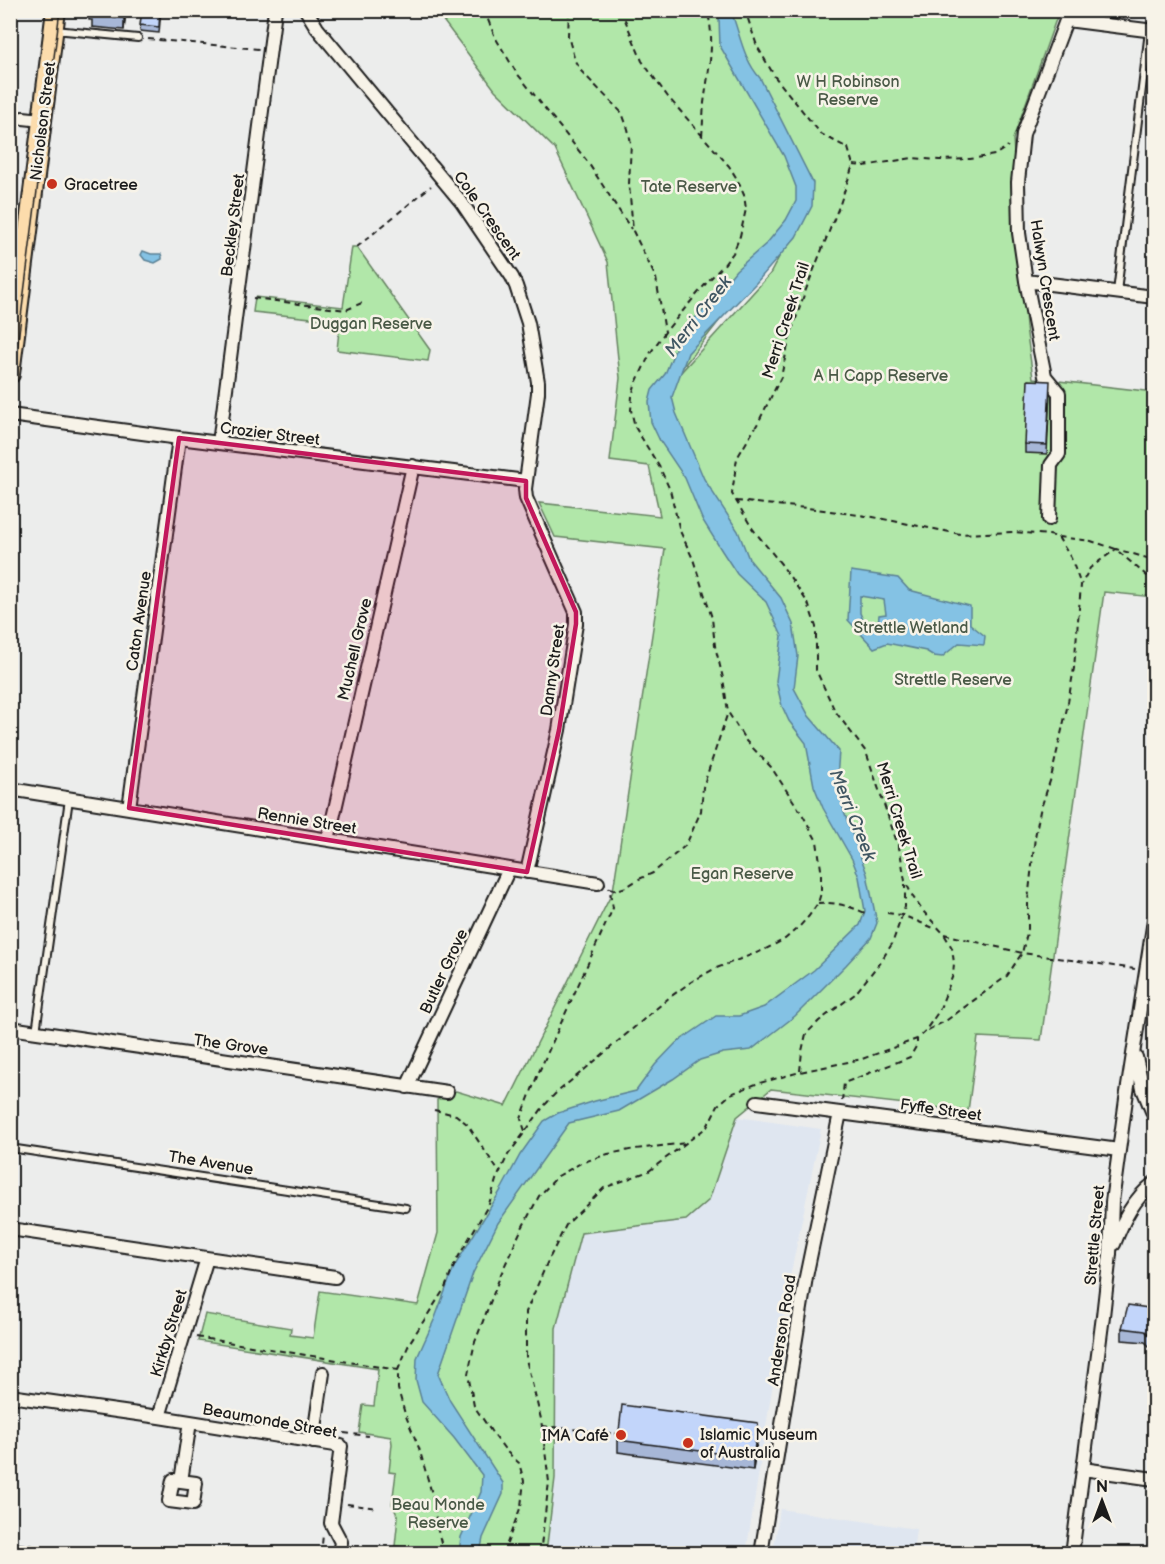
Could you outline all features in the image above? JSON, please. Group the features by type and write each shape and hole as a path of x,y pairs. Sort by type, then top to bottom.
{"main road":[{"name":"Nicholson Street","path":"10,374 56,10"}],"street":[{"name":"Beckley Street","path":"219,443 275,10"},
{"name":"Cole Crescent","path":"306,10 317,28 468,212 512,277 528,323 537,373 538,393 526,481"},
{"path":"1069,15 1152,31"},
{"name":"Halwyn Crescent","path":"1049,519 1051,465 1059,454 1059,393 1045,376 1026,281 1019,233 1018,182 1023,134 1069,15"},
{"path":"17,117 42,120"},
{"path":"1026,281 1155,297"},
{"name":"Crozier Street","path":"10,415 526,481"},
{"name":"Caton Avenue","path":"129,808 178,438"},
{"name":"Muchell Grove","path":"328,840 413,466"},
{"name":"Danny Street","path":"526,481 526,498 576,612 560,730 527,872"},
{"name":"Rennie Street","path":"10,789 603,885"},
{"name":"Butler Grove","path":"407,1087 509,869"},
{"name":"Strettle Street","path":"1072,1554 1104,1316 1112,1202 1134,1050 1150,965 1155,920"},
{"name":"The Grove","path":"10,1028 447,1092"},
{"path":"1134,1050 1143,1089 1155,1116"},
{"name":"Fyffe Street","path":"758,1102 1119,1150"},
{"name":"Anderson Road","path":"761,1554 806,1276 840,1113"},
{"path":"1110,1254 1128,1212 1137,1199 1155,1184"},
{"path":"10,1229 335,1277"},
{"name":"Kirkby Street","path":"159,1417 207,1258"},
{"path":"313,1442 323,1373"},
{"name":"Beaumonde Street","path":"10,1396 341,1446 331,1523 341,1542 339,1554"},
{"path":"181,1481 190,1422"},
{"path":"1083,1469 1155,1479"},
{"path":"10,1550 40,1554"}],"lane":[{"path":"54,30 138,38"},
{"path":"1117,292 1152,31"},
{"path":"36,1032 69,799"},
{"name":"The Avenue","path":"10,1148 406,1208"}],"path":[{"path":"484,10 495,36 516,72 587,161 633,231 656,278 664,333"},
{"path":"569,10 568,36 575,62 622,113 628,129 631,143 629,184 633,231"},
{"path":"444,1554 432,1494 419,1448 398,1389 398,1370 410,1342 445,1288 456,1262 489,1204 499,1172 512,1149 555,1094 670,997 701,975 764,951 785,939 800,926 818,903 821,893 821,869 817,841 777,775 746,741 728,712 712,618 693,559 680,531 670,490 660,468 635,427 631,410 635,385 651,352 664,333 733,253 744,220 746,209 744,195 729,166 668,97 642,61 621,10"},
{"path":"702,137 710,59 711,31 707,10"},
{"path":"745,10 757,46 775,77 821,134 848,148 853,165 864,166 912,158 970,159 995,155 1023,134"},
{"path":"138,38 270,51"},
{"name":"Merri Creek Trail","path":"853,165 790,336 782,377 737,458 732,494 752,528 782,564 808,603 816,627 816,670 835,711 866,752 900,851 905,881 913,897 944,934"},
{"path":"357,247 440,177"},
{"path":"253,298 346,309 364,302"},
{"path":"736,501 862,515 960,534 1013,532 1049,535 1091,541 1155,560"},
{"path":"540,1554 549,1482 542,1426 526,1359 526,1312 566,1225 604,1188 649,1171 707,1127 718,1105 731,1094 756,1084 800,1072 862,1059 917,1039 1007,976 1022,953 1028,929 1028,901 1035,837 1062,731 1074,668 1080,585 1071,558 1058,537"},
{"path":"1116,549 1155,582"},
{"path":"1080,585 1090,568 1116,549"},
{"path":"603,885 617,890 626,887 653,873 686,845 701,811 703,787 728,712"},
{"path":"800,1072 806,1034 819,1021 855,994 892,944 905,907 905,881"},
{"path":"525,1131 521,1119 538,1074 613,908 603,885"},
{"path":"818,903 838,904 865,913"},
{"path":"887,913 902,915 939,930"},
{"path":"944,934 1022,953 1150,965"},
{"path":"926,1031 939,1011 953,975 952,948 944,934"},
{"path":"840,1113 844,1083 910,1057 917,1045 917,1039"},
{"path":"434,1110 456,1115 467,1124 499,1172"},
{"path":"502,1554 521,1506 524,1482 519,1463 507,1452 474,1406 468,1374 475,1342 506,1263 539,1196 558,1176 581,1162 608,1154 686,1143"},
{"path":"185,1335 398,1370"},
{"path":"542,1426 619,1434"},
{"path":"340,1438 344,1433 368,1436"},
{"path":"355,1505 377,1508"}],"highlighted area":[{"path":"179,438 526,481 526,498 576,612 559,730 527,872 129,808"}],"shaded area":[{"path":"737,1117 821,1129 789,1282 746,1553 546,1554 555,1478 556,1328 581,1233 686,1220 709,1200"},
{"path":"780,1509 916,1529 913,1553 773,1553"}],"green space":[{"path":"436,11 1059,11 1013,139 1026,327 1033,378 1154,392 1154,597 1104,592 1041,1040 978,1037 968,1111 771,1089 737,1117 709,1200 686,1220 581,1233 556,1328 555,1478 546,1553 401,1553 402,1547 395,1546 398,1517 392,1504 396,1473 389,1472 391,1437 359,1432 363,1405 374,1406 378,1369 198,1341 205,1314 291,1328 290,1335 313,1338 320,1291 418,1305 438,1233 437,1100 456,1091 506,1106 613,891 665,549 555,537 539,503 660,516 649,466 610,461 620,378 608,262 555,149 495,90","holes":["799,219 770,274 672,382"]},
{"name":"Duggan Reserve","path":"352,247 357,247 430,350 428,361 337,350 340,321 253,312 255,297 343,307"}],"water":[{"name":"Merri Creek","path":"716,11 731,11 750,63 760,78 813,183 812,206 796,237 756,283 688,353 672,397 676,413 704,479 738,531 749,559 781,598 793,624 798,656 794,688 809,716 839,751 837,779 844,812 867,874 877,923 871,938 846,965 795,1016 751,1050 723,1053 700,1060 619,1111 569,1123 498,1223 473,1273 438,1374 450,1401 503,1483 503,1494 483,1538 480,1553 459,1553 461,1537 481,1492 482,1475 454,1438 422,1402 416,1380 417,1358 454,1267 520,1155 544,1121 558,1113 636,1091 655,1065 676,1043 716,1016 739,1016 764,1007 814,970 860,925 865,911 859,877 852,859 823,808 814,786 806,743 789,721 782,706 776,681 782,636 766,602 737,574 702,519 685,478 660,441 651,422 649,402 652,390 665,374 682,329 702,312 736,270 767,243 786,220 796,201 796,187 784,156 720,46 719,18"},
{"path":"143,251 161,254 162,259 155,263 145,260 141,255"},
{"name":"Strettle Wetland","path":"851,571 898,578 909,590 970,606 970,624 985,636 984,645 959,643 942,657 934,656 926,651 887,643 874,648 848,620","holes":["860,596 884,600 886,614 879,615 878,625 865,624 860,613"]}],"building":[{"path":"92,10 125,10 124,18 92,15"},
{"path":"142,10 160,10 159,27 140,25"},
{"path":"1028,380 1050,381 1047,445 1025,444"},
{"path":"1128,1305 1155,1309 1155,1340 1145,1331 1122,1328"},
{"name":"Islamic Museum of Australia","path":"622,1405 758,1423 753,1458 618,1440"}],"tram line":[{"path":"10,403 60,10"}],"place":[{"name":"Gracetree","path":"52,184"},
{"name":"IMA Café","path":"621,1435"},
{"name":"Islamic Museum of Australia","path":"688,1443"}],"park label":[{"name":"W H Robinson Reserve","path":"848,90"},
{"name":"Tate Reserve","path":"689,186"},
{"name":"A H Capp Reserve","path":"881,375"},
{"name":"Strettle Reserve","path":"953,679"},
{"name":"Egan Reserve","path":"742,873"},
{"name":"Beau Monde Reserve","path":"438,1513"}]}
